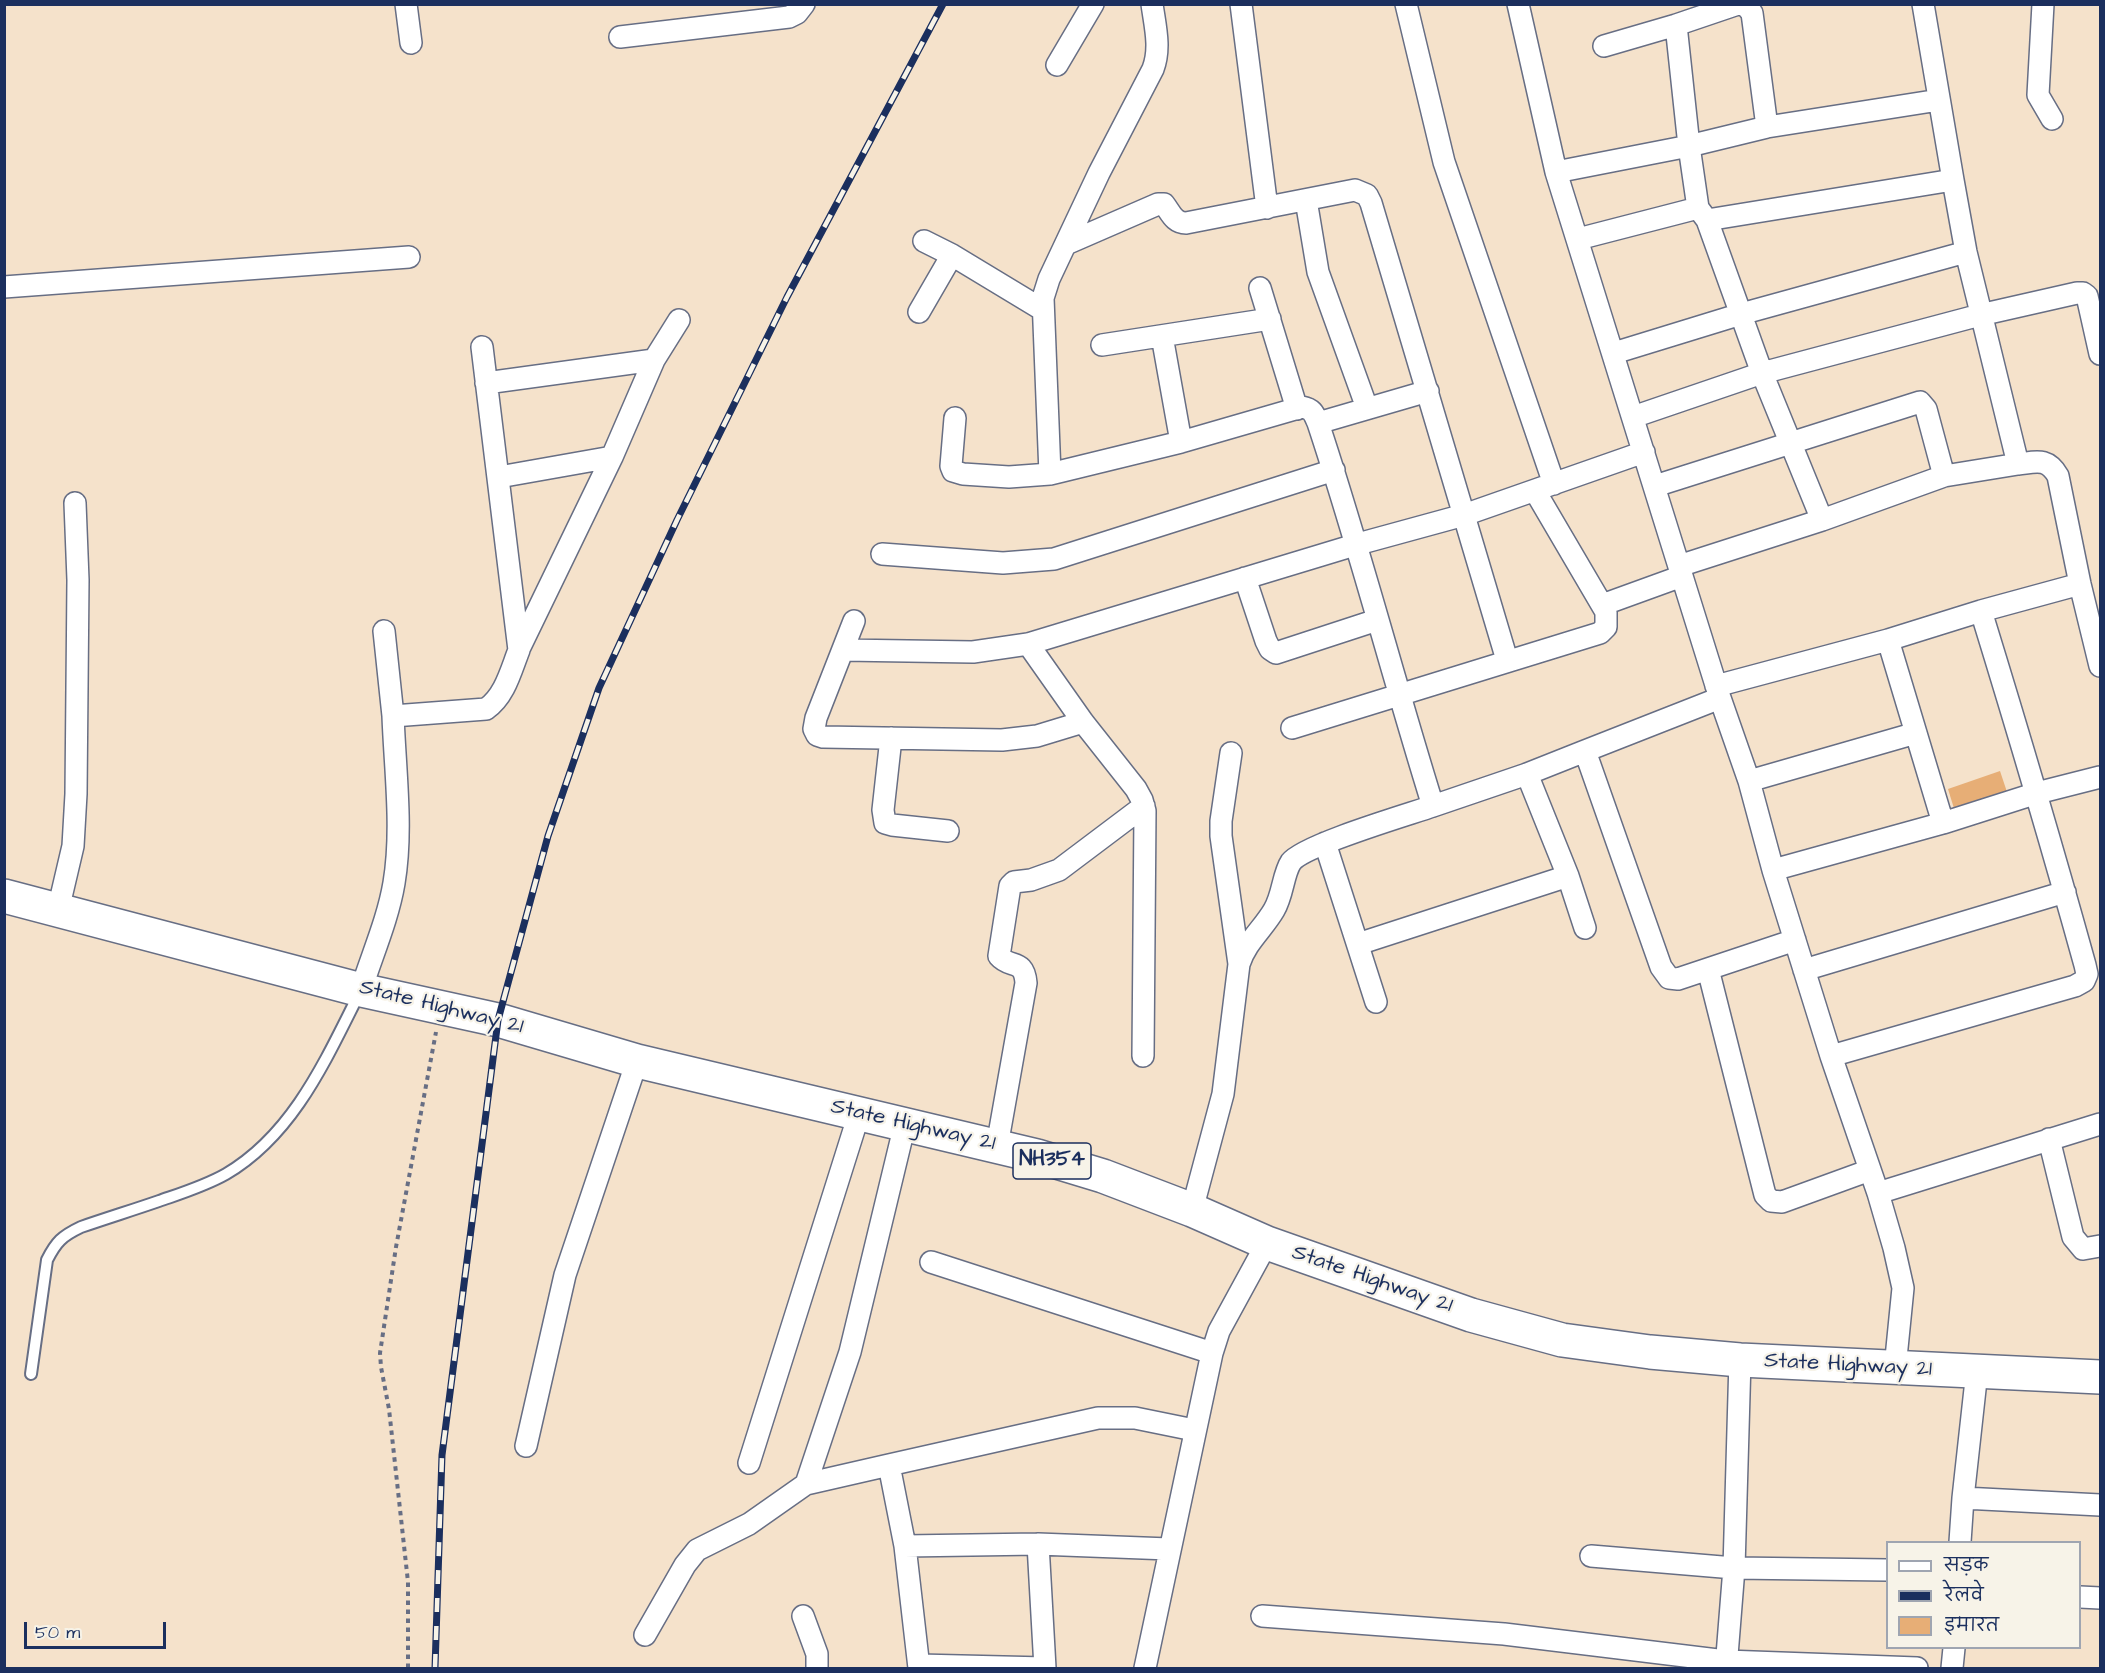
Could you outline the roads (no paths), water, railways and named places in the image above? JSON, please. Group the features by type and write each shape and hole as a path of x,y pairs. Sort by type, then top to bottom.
{"highway":[{"name":"State Highway 21","path":"4,896 361,990 498,1020 637,1061 998,1146 1103,1176 1192,1210 1267,1243 1471,1315 1562,1340 1630,1350 1740,1360 2100,1377"}],"street":[{"path":"406,4 411,43"},
{"path":"620,37 789,16 797,13 804,4"},
{"path":"1057,65 1093,4"},
{"path":"1050,474 1043,298 1049,279 1153,69 1157,58 1157,46 1152,4"},
{"path":"1241,4 1267,208"},
{"path":"1292,728 1600,633 1606,627 1608,620 1545,488 1444,162 1406,4"},
{"path":"1518,4 1556,172 1718,692 1749,781 1773,870 1831,1056 1878,1193 1903,1288 1895,1368"},
{"path":"1604,46 1739,4 1746,6 1752,13 1767,128"},
{"path":"1923,4 1966,252 2018,464"},
{"path":"2043,4 2038,95 2052,120"},
{"path":"1676,25 1689,146 1702,214 1762,373 1822,520"},
{"path":"1556,172 1767,128 1939,100"},
{"path":"1578,239 1702,214 1953,180"},
{"path":"1066,244 1158,204 1164,204 1174,219 1180,223 1355,190 1367,195 1428,391 1507,660"},
{"path":"1306,200 1318,272 1367,408"},
{"path":"924,241 952,255 1043,310"},
{"path":"1614,353 1741,314 1966,252"},
{"path":"919,312 952,255"},
{"path":"4,287 409,257"},
{"path":"1260,288 1297,409"},
{"path":"1633,417 1762,373 1980,315 2083,293 2090,303 2100,354"},
{"path":"1102,345 1270,319"},
{"path":"393,716 486,709 500,695 519,650 612,457 654,360 679,320"},
{"path":"1162,336 1181,442"},
{"path":"482,347 519,650"},
{"path":"486,383 654,360"},
{"path":"1318,423 1428,391"},
{"path":"1655,486 1791,441 1920,402 1926,409 1944,476"},
{"path":"955,418 951,466 953,471 963,474 1009,477 1050,474 1181,442 1297,409 1309,408 1318,423 1358,544 1398,694 1433,806"},
{"path":"843,650 973,652 1028,644 1358,544 1464,515 1644,452"},
{"path":"499,477 612,457"},
{"path":"1602,605 1681,571 1944,476 2040,461 2048,464 2058,476 2080,584 2100,666"},
{"path":"882,554 1003,562 1054,560 1334,471"},
{"path":"58,910 73,846 76,794 78,580 75,503"},
{"path":"1245,578 1266,641 1270,649 1276,653 1377,620"},
{"path":"1192,1210 1223,1094 1239,964 1245,948 1279,902 1290,863 1296,858 1324,843 1527,774 1718,692 1981,611 2080,584"},
{"path":"1831,1056 2075,986 2084,981 2087,974 2037,793 1981,611"},
{"path":"854,621 816,718 814,729 817,735 823,737 1002,740 1036,736 1083,722"},
{"path":"361,990 391,898 398,839 393,716 384,631"},
{"path":"1888,640 1942,823"},
{"path":"1028,644 1083,722 1136,789 1144,806 1143,1056"},
{"path":"1749,781 1916,733"},
{"path":"891,738 883,810 885,822 892,825 948,831"},
{"path":"1585,751 1665,974 1670,978 1678,979 1795,940"},
{"path":"1231,753 1221,836 1239,964"},
{"path":"1527,774 1568,876 1585,928"},
{"path":"1773,870 1942,823 2037,793 2100,777"},
{"path":"998,1146 1026,983 1025,975 1017,964 1003,960 999,956 1010,886 1014,882 1031,880 1059,870 1144,806"},
{"path":"1324,843 1376,1002"},
{"path":"1358,944 1568,876"},
{"path":"1804,970 2065,892"},
{"path":"1708,969 1765,1195 1771,1201 1782,1202 1870,1170"},
{"path":"526,1446 565,1275 637,1061"},
{"path":"749,1463 859,1114"},
{"path":"806,1484 850,1352 905,1124"},
{"path":"1878,1193 2100,1124"},
{"path":"2049,1139 2073,1237 2083,1249 2100,1246"},
{"path":"1145,1668 1212,1353 1219,1330 1267,1243"},
{"path":"931,1262 1212,1353"},
{"path":"1726,1665 1734,1568 1740,1360"},
{"path":"1960,1541 1977,1371"},
{"path":"645,1635 685,1565 697,1550 749,1524 806,1484 1098,1418 1135,1418 1194,1430"},
{"path":"888,1465 905,1546 919,1667 1045,1668 1038,1544"},
{"path":"1963,1498 2100,1505"},
{"path":"905,1546 1038,1544 1169,1549"},
{"path":"1591,1556 1734,1568 1886,1570"},
{"path":"2081,1598 2100,1598"},
{"path":"803,1616 817,1654 818,1668"},
{"path":"1262,1616 1504,1634 1726,1665 1917,1668"},
{"path":"1952,1668 1954,1649"}],"lane":[{"path":"32,1374 47,1260 54,1246 66,1234 81,1227 203,1185 227,1173 258,1151 280,1128 317,1077 361,990"}],"railway":[{"path":"435,1668 442,1455 498,1020 548,836 599,688 677,520 787,297 943,4"}]}
